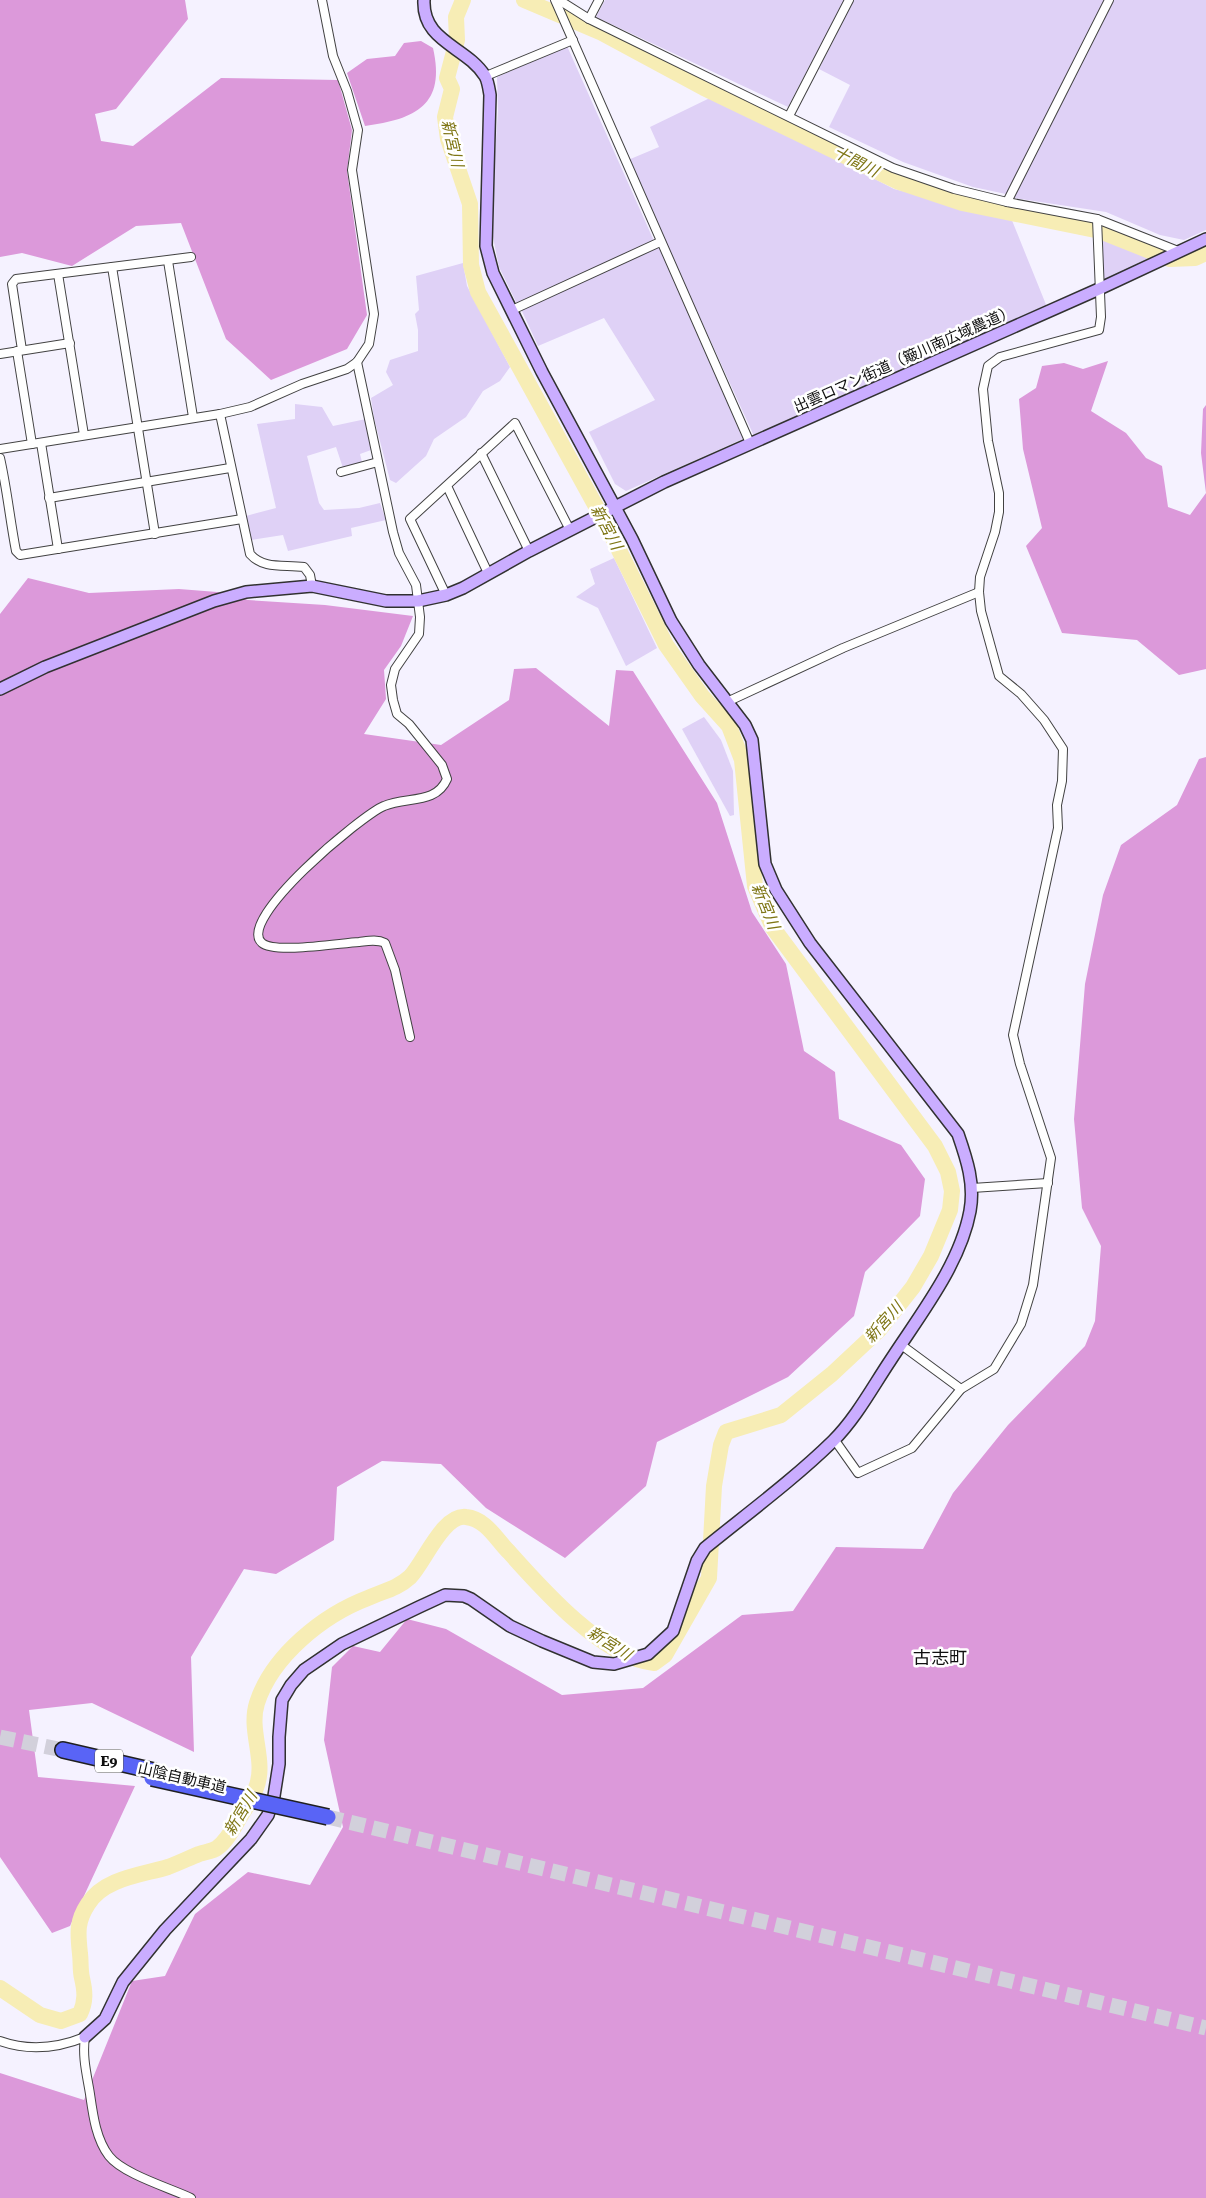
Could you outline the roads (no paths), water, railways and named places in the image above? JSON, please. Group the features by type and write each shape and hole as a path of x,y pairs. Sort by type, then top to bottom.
{"highway":[{"name":"山陰自動車道","path":"62,1754 328,1815"}],"street":[{"path":"0,449 220,414 250,407 302,384 347,369 357,362 369,344 374,314 352,170 358,130 347,90 333,56 322,0"},
{"path":"0,2040 11,2045 34,2048 73,2042 85,2037 105,2019 123,1982 165,1930 238,1854 268,1815 274,1796 279,1764 282,1700 291,1685 304,1670 342,1644 445,1595 464,1596 471,1599 510,1626 592,1662 614,1664 648,1654 673,1631 697,1561 705,1548 796,1476 834,1439 856,1412 951,1264 964,1235 970,1211 972,1188 968,1163 958,1134 810,943 776,890 765,864 752,740 745,725 729,701 700,665 671,621 632,539 610,510 493,273 486,246 490,95 486,76 465,56 440,37 427,22 424,0"},
{"path":"555,0 750,443"},
{"path":"559,0 589,18 893,168 954,189 1007,202 1096,219 1178,251"},
{"path":"589,18 599,0"},
{"path":"789,116 849,0"},
{"path":"1007,202 1110,0"},
{"path":"486,76 573,40"},
{"path":"834,1439 858,1472 912,1448 961,1389 994,1369 1021,1324 1033,1285 1051,1158 1020,1064 1013,1035 1058,828 1057,805 1062,781 1063,749 1021,694 999,676 981,611 980,578 996,532 999,512 999,493 988,442 983,389 988,366 1000,357 1099,330 1096,219"},
{"name":"出雲ロマン街道（簸川南広域農道）","path":"570,530 750,443 1099,289 1206,238"},
{"path":"512,310 660,242"},
{"path":"32,444 12,284 16,279 191,257"},
{"path":"168,261 193,417"},
{"path":"112,268 155,534"},
{"path":"58,274 84,435"},
{"path":"0,354 70,343"},
{"path":"357,362 395,539 399,553 416,585 420,617 419,634 395,669 392,685 393,700 397,714 409,724 442,765 447,779 443,787 425,798 384,806 362,820 302,871 283,891 265,915 258,930 258,936 262,943 271,947 292,949 349,941 380,940 385,943 395,970 410,1037"},
{"path":"220,414 230,468 250,554 255,560 265,565 304,567 310,575 312,586"},
{"path":"0,689 45,667 214,601 246,592 312,586 386,601 418,601 446,595 463,588 570,530 515,423 410,519 446,595"},
{"path":"41,443 58,549"},
{"path":"481,454 529,551"},
{"path":"0,458 8,493 8,506 16,550 20,555 242,519"},
{"path":"341,472 378,462"},
{"path":"49,498 230,468"},
{"path":"447,486 488,573"},
{"path":"729,701 844,648 979,592"},
{"path":"972,1188 1048,1183"},
{"path":"900,1344 961,1389"},
{"path":"85,2037 84,2059 93,2119 99,2138 109,2156 135,2174 191,2198"}],"waterway":[{"name":"新宮川","path":"0,1988 40,2015 61,2021 80,2014 83,2005 84,1987 81,1972 79,1928 81,1917 88,1904 95,1895 113,1883 135,1875 168,1867 215,1849 224,1842 249,1803 259,1778 260,1767 255,1714 264,1686 274,1669 301,1639 317,1626 351,1605 395,1587 410,1577 442,1531 458,1518 466,1517 479,1521 490,1530 556,1602 575,1620 614,1649 634,1658 654,1663 665,1655 709,1578 714,1486 721,1445 726,1432 781,1415 832,1374 879,1330 913,1287 931,1256 950,1210 952,1191 948,1172 935,1146 773,928 755,886 742,760 729,726 702,696 666,645 609,530 478,292 471,265 470,204 448,139 445,117 452,89 447,78 457,40 456,17 463,0"},
{"name":"十間川","path":"524,0 602,33 704,88 899,182 962,203 1100,231 1170,259 1195,258 1206,253"}],"tunnel":[{"path":"0,1737 63,1750"},
{"path":"328,1817 1206,2028"}],"district":[{"name":"古志町","path":"940,1658"}]}
